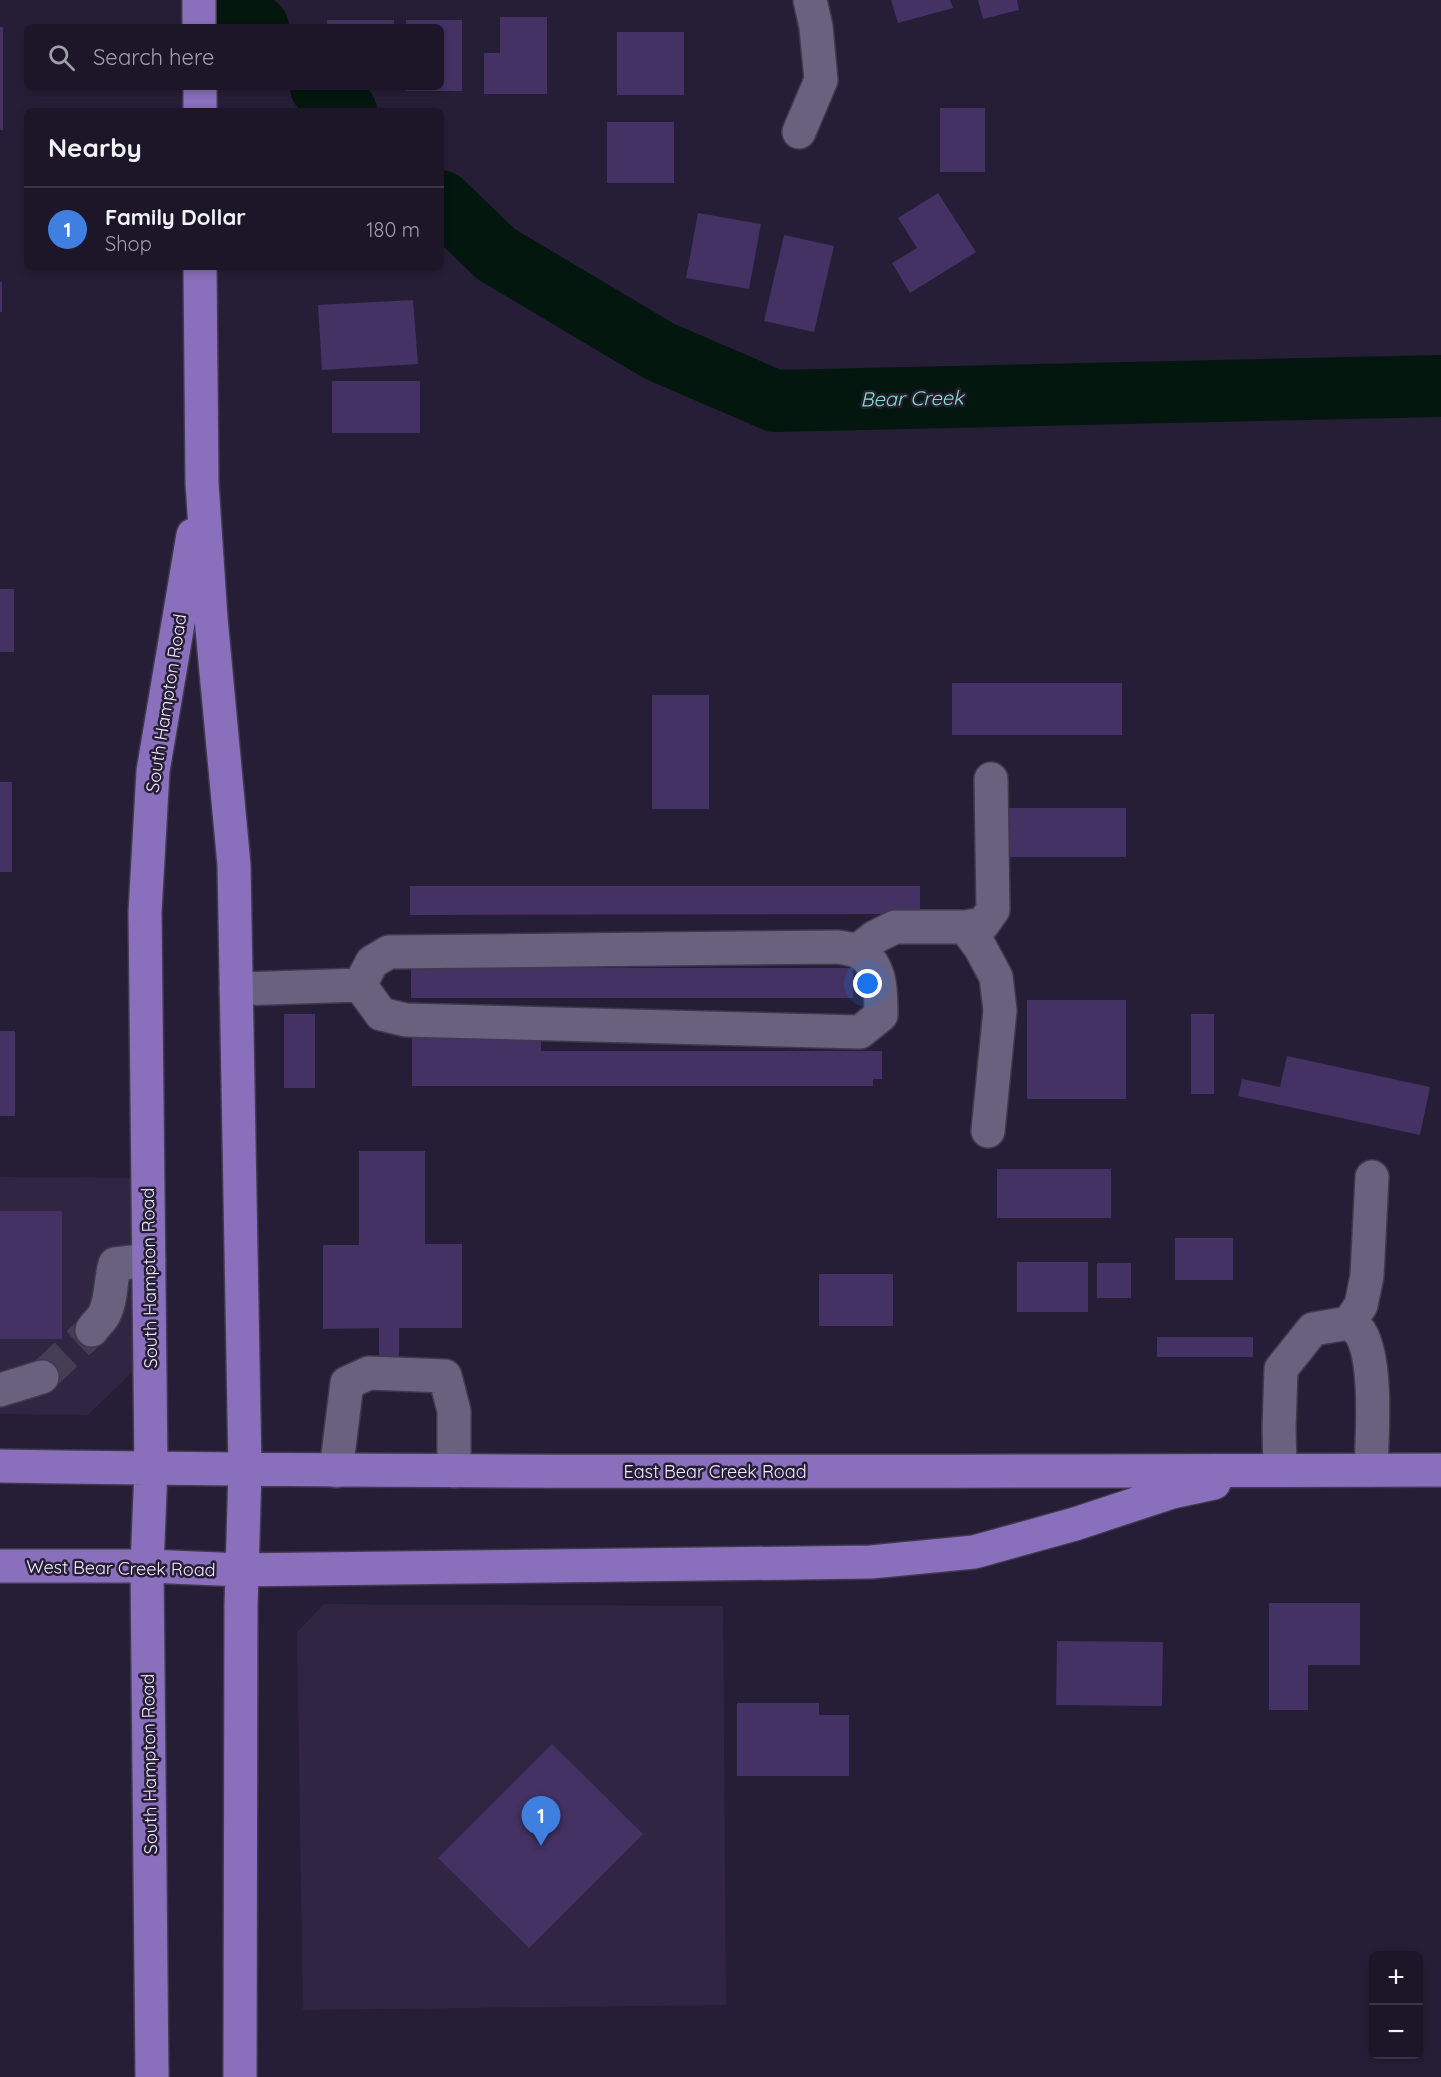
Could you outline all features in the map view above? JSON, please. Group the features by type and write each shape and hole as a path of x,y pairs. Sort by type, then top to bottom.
{"main road":[{"path":"199,0 199,24"},
{"path":"200,90 200,108"},
{"name":"South Hampton Road","path":"201,270 202,483 211,618 234,865 245,1470 242,1570 240,2077"},
{"name":"South Hampton Road","path":"152,2077 147,1566 151,1469 145,912 153,771 202,483"},
{"path":"0,1466 151,1469"},
{"name":"East Bear Creek Road","path":"151,1469 994,1472 1441,1470"},
{"name":"East Bear Creek Road","path":"242,1570 871,1562 974,1552 1075,1524 1172,1492 1280,1469"},
{"name":"West Bear Creek Road","path":"0,1566 147,1566 242,1570"}],"street":[{"path":"799,132 821,80 816,27 810,0"},
{"path":"857,951 874,937 895,927 965,927 982,924 993,910 991,779"},
{"path":"965,927 980,947 996,977 1000,1010 988,1131"},
{"path":"838,946 857,951 871,962 881,984 881,1015 860,1032 405,1020 381,1014 360,985 372,962 388,952 838,946"},
{"path":"236,989 360,985"},
{"path":"1280,1469 1281,1369 1313,1329 1349,1323 1361,1305 1367,1276 1372,1177"},
{"path":"92,1330 104,1315 115,1264 149,1260"},
{"path":"1349,1323 1359,1332 1370,1359 1371,1470"},
{"path":"336,1471 347,1383 369,1373 445,1376 454,1411 454,1471"},
{"path":"0,1389 42,1377"}],"shaded area":[{"path":"0,1177 150,1178 152,1353 88,1415 0,1414"},
{"path":"324,1604 723,1606 726,2005 303,2010 297,1632"}],"building":[{"path":"891,0 950,0 953,8 898,23"},
{"path":"978,0 1017,0 1019,10 983,19"},
{"path":"500,17 547,17 547,94 484,94 484,53 500,53"},
{"path":"327,20 394,20 394,24 327,24"},
{"path":"406,20 462,20 462,91 406,91 444,90 444,24 406,24"},
{"path":"0,27 3,27 3,130 0,130"},
{"path":"617,32 684,32 684,95 617,95"},
{"path":"940,108 985,108 985,172 940,172"},
{"path":"607,122 674,122 674,183 607,183"},
{"path":"938,193 976,252 910,293 892,263 917,248 898,218"},
{"path":"698,213 761,224 749,289 686,278"},
{"path":"784,235 834,246 814,332 764,321"},
{"path":"0,282 2,282 2,312 0,312"},
{"path":"413,300 418,364 322,370 318,305"},
{"path":"332,381 420,381 420,433 332,433"},
{"path":"0,589 14,589 14,652 0,652"},
{"path":"952,683 1122,683 1122,735 952,735"},
{"path":"652,695 709,695 709,809 652,809"},
{"path":"0,782 12,782 12,872 0,872"},
{"path":"1006,808 1126,808 1126,857 1006,857"},
{"path":"410,886 920,886 920,914 410,915"},
{"path":"411,968 853,968 853,998 411,998"},
{"path":"1027,1000 1126,1000 1126,1099 1027,1099"},
{"path":"284,1014 315,1014 315,1088 284,1088"},
{"path":"1191,1014 1214,1014 1214,1094 1191,1094"},
{"path":"0,1031 15,1031 15,1116 0,1116"},
{"path":"412,1035 541,1035 541,1051 882,1051 882,1079 873,1079 873,1086 412,1086"},
{"path":"1287,1056 1430,1087 1420,1135 1238,1096 1242,1079 1280,1087"},
{"path":"359,1151 425,1151 425,1244 462,1244 462,1328 399,1328 399,1362 379,1362 379,1328 323,1329 323,1245 359,1245"},
{"path":"997,1169 1111,1169 1111,1218 997,1218"},
{"path":"0,1211 62,1211 62,1339 0,1339"},
{"path":"1175,1238 1233,1238 1233,1280 1175,1280"},
{"path":"1017,1262 1088,1262 1088,1312 1017,1312"},
{"path":"1097,1263 1131,1263 1131,1298 1097,1298"},
{"path":"819,1274 893,1274 893,1326 819,1326"},
{"path":"1157,1337 1253,1337 1253,1357 1157,1357"},
{"path":"1269,1603 1360,1603 1360,1665 1308,1665 1308,1710 1269,1710"},
{"path":"1057,1641 1163,1642 1162,1706 1056,1705"},
{"path":"737,1703 819,1703 819,1715 849,1715 849,1776 737,1776"},
{"path":"552,1744 643,1834 529,1948 438,1858"}],"waterway":[{"name":"Bear Creek","path":"228,5 254,24"},
{"name":"Bear Creek","path":"324,90 343,108"},
{"name":"Bear Creek","path":"444,204 496,254 659,351 775,401 1441,386"}],"tunnel":[{"path":"42,1377 92,1330"}],"place":[{"name":"Family Dollar","path":"541,1846"}]}
